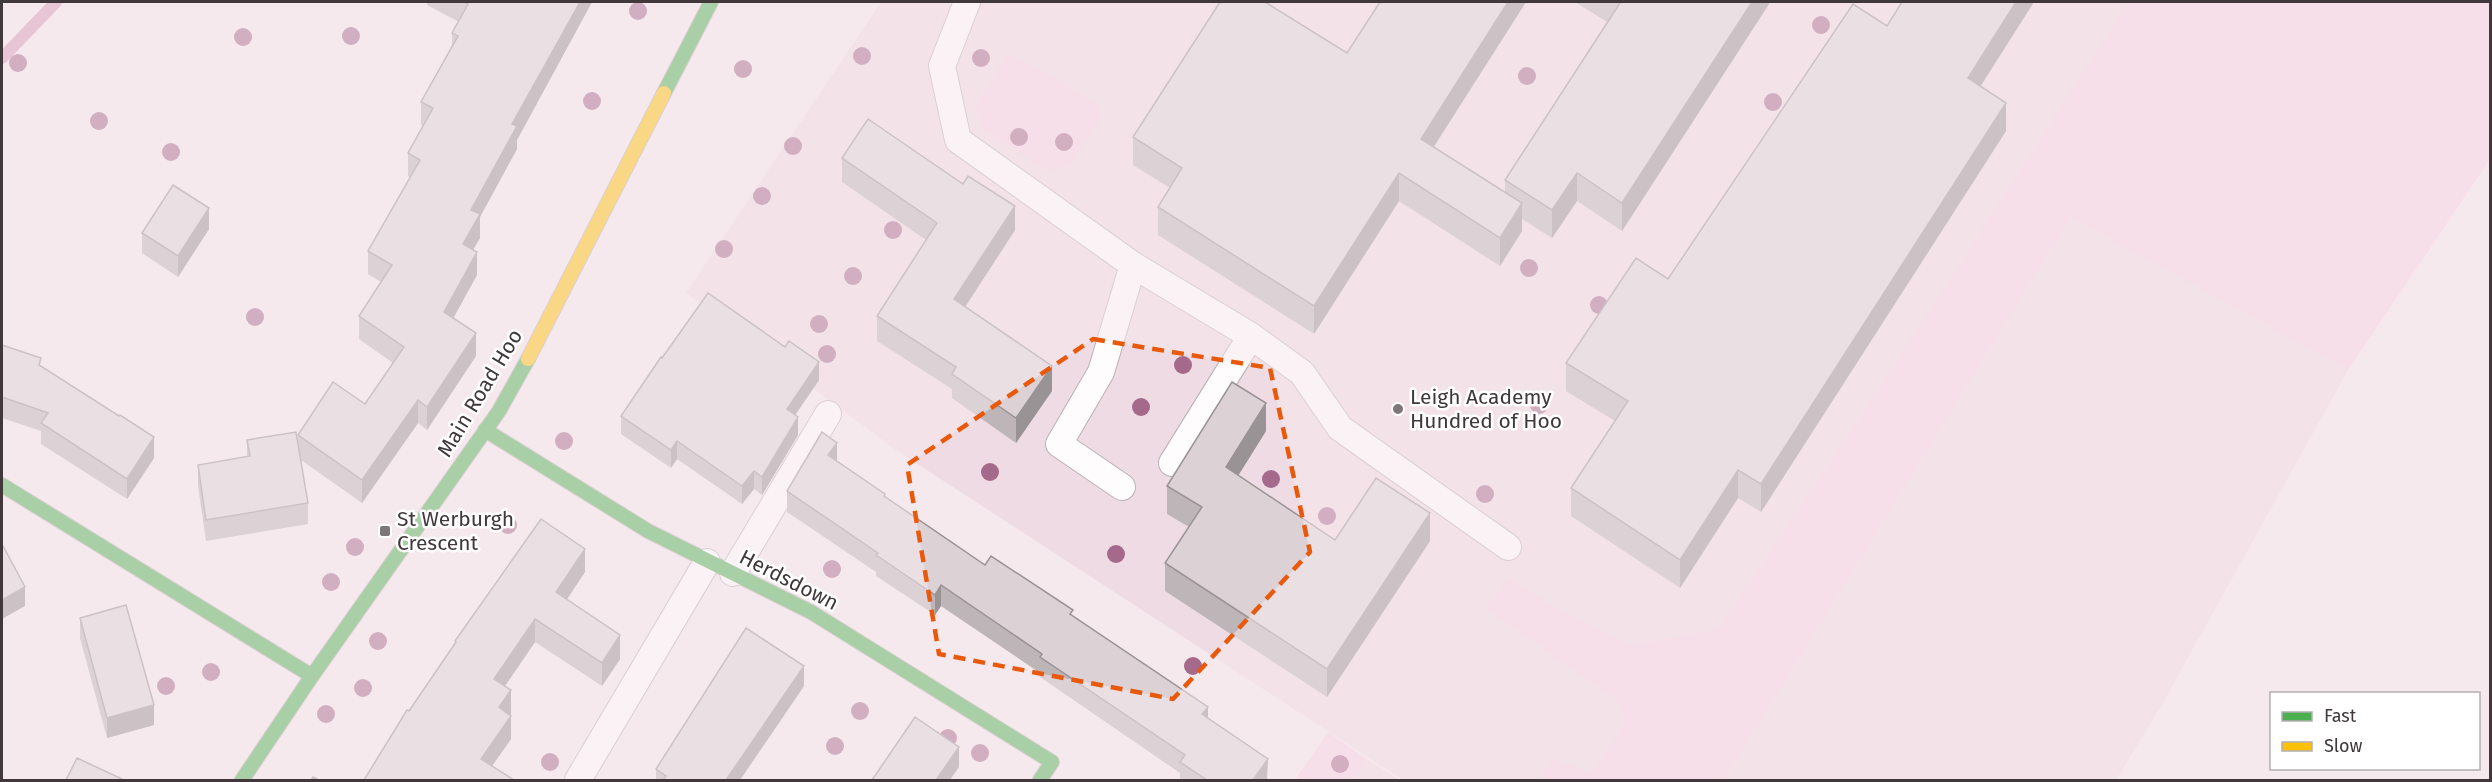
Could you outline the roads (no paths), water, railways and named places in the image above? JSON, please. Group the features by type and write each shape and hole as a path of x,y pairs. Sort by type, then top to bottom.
{"street":[{"name":"Main Road Hoo","path":"242,780 312,676 499,411 533,350 711,2"},
{"name":"Herdsdown","path":"485,430 625,518 707,562 770,589 811,612 1052,762 1040,780"},
{"path":"2,485 312,676"}],"lane":[{"path":"966,2 942,66 957,140 1133,265 1251,336 1302,373 1340,428 1508,547"},
{"path":"1122,487 1059,444 1101,372 1133,265"},
{"path":"1172,463 1251,336"},
{"path":"733,573 828,414"},
{"path":"578,780 707,562"}],"waterway":[{"path":"2,58 56,2"}],"place":[{"name":"Leigh Academy Hundred of Hoo","path":"1398,409"},
{"name":"St Werburgh Crescent","path":"385,531"}]}
